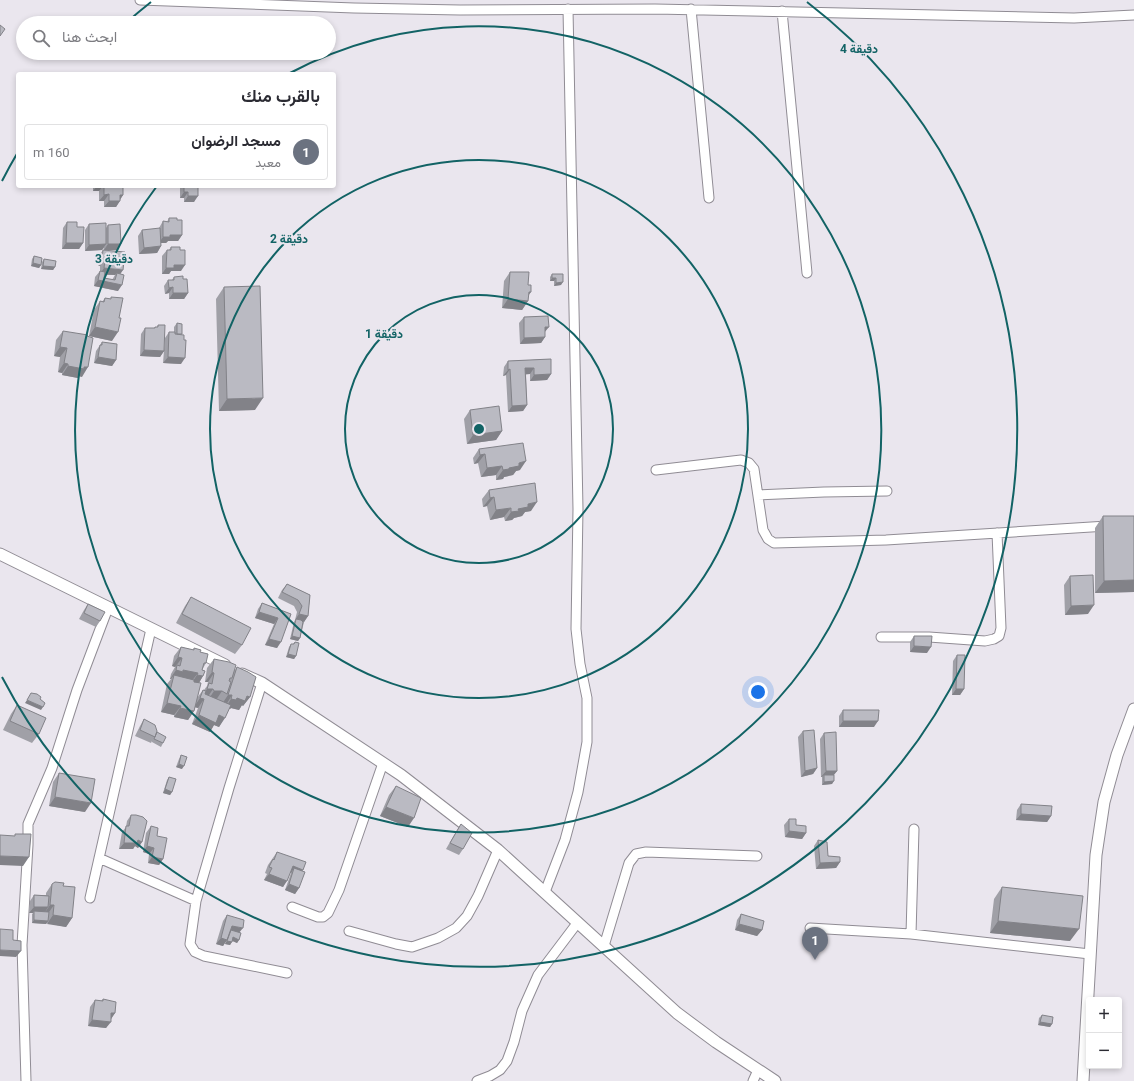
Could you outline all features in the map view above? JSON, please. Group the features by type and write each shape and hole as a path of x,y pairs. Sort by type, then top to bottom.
{"street":[{"path":"140,0 460,10 691,9 1074,18 1134,16"},
{"path":"545,892 567,833 578,792 586,742 587,698 580,664 576,628 578,501 568,9"},
{"path":"691,9 709,198"},
{"path":"782,11 806,273"},
{"path":"656,470 741,460 749,463 754,469 763,530 768,539 774,543 886,540 1118,525"},
{"path":"758,495 887,490"},
{"path":"881,637 929,637 985,641 999,636 1001,628 997,532"},
{"path":"0,554 262,683 401,775 498,850 677,1013 716,1042 775,1081"},
{"path":"26,1081 22,945 28,824 52,768 77,690 108,608"},
{"path":"90,898 151,629"},
{"path":"262,683 228,788 196,901 190,944 195,952 204,956 287,973"},
{"path":"1083,1081 1096,855 1104,802 1117,755 1134,709"},
{"path":"292,907 318,917 323,917 328,913 339,890 383,763"},
{"path":"911,934 914,829"},
{"path":"349,931 412,947 438,938 456,928 467,916 478,896 498,850"},
{"path":"604,946 629,863 636,854 646,852 757,856"},
{"path":"99,858 196,901"},
{"path":"477,1081 500,1070 507,1060 514,1042 522,1011 538,975 578,922"},
{"path":"810,928 911,934 1090,954"},
{"path":"753,1081 758,1070"}],"building":[{"path":"0,25 5,29 0,36"},
{"path":"104,188 123,188 123,195 120,195 120,201 109,201 109,194 104,195"},
{"path":"184,188 198,188 198,196 188,196 188,192 184,192"},
{"path":"169,218 177,218 177,220 182,220 182,235 170,235 170,237 163,237 163,221 169,222"},
{"path":"67,222 77,222 77,227 84,227 83,243 66,243"},
{"path":"106,223 106,244 89,245 89,224"},
{"path":"120,224 121,244 108,244 108,225"},
{"path":"160,228 161,246 144,248 142,230"},
{"path":"171,247 180,247 180,250 185,250 185,265 174,265 174,268 166,268 167,250 171,250"},
{"path":"103,250 125,252 123,270 104,268 105,260 102,259"},
{"path":"34,256 42,258 41,265 33,263"},
{"path":"44,259 56,261 55,267 43,266"},
{"path":"100,271 105,272 104,278 115,280 117,273 124,275 122,285 98,280"},
{"path":"510,272 529,272 528,285 531,285 531,292 529,292 528,301 508,299"},
{"path":"552,274 563,274 563,282 556,283 556,278 552,278"},
{"path":"183,276 183,279 187,279 188,293 173,293 173,287 169,288 168,280 174,280 174,277"},
{"path":"260,286 263,398 227,399 224,287"},
{"path":"111,297 123,298 118,332 95,327 100,301 104,302 105,298 111,299"},
{"path":"548,316 549,327 545,327 545,337 524,338 524,317"},
{"path":"177,323 182,324 182,334 177,334"},
{"path":"158,325 165,325 164,351 144,350 145,328 155,328 158,327"},
{"path":"63,331 88,335 87,336 93,338 88,367 84,367 84,369 68,366 68,364 64,363 67,348 60,347"},
{"path":"169,332 184,335 184,340 186,340 185,358 168,357"},
{"path":"102,342 117,344 116,360 98,357"},
{"path":"551,359 551,374 534,375 534,368 525,368 527,405 512,406 510,369 508,370 508,361"},
{"path":"499,406 502,431 473,435 470,410"},
{"path":"523,443 526,461 519,463 519,466 509,469 503,470 502,466 487,468 485,454 480,455 479,449"},
{"path":"535,483 537,502 528,504 528,507 518,509 519,511 511,512 511,508 496,510 494,497 490,498 489,490"},
{"path":"1103,516 1134,516 1134,580 1104,581"},
{"path":"1093,575 1094,605 1071,606 1070,576"},
{"path":"287,584 310,595 308,616 299,614 302,606 298,600 282,592"},
{"path":"191,597 251,628 242,645 182,614"},
{"path":"262,603 291,614 281,642 269,639 278,618 259,612"},
{"path":"88,604 105,612 100,621 84,613"},
{"path":"296,619 303,622 300,638 292,636"},
{"path":"914,636 932,636 931,647 914,646"},
{"path":"295,642 299,643 296,656 288,654 291,644 294,644"},
{"path":"181,647 194,650 194,648 201,650 200,652 208,654 206,663 204,663 202,670 205,671 203,676 197,675 198,673 176,670 177,665 180,666 182,658 178,657"},
{"path":"957,655 965,655 964,689 956,689"},
{"path":"214,659 236,665 232,678 230,678 229,681 231,682 227,694 222,691 207,689 209,683 212,684"},
{"path":"237,667 256,677 250,697 247,696 245,701 237,698 236,700 231,699 232,695 228,695"},
{"path":"174,675 201,683 194,711 167,703"},
{"path":"203,690 206,691 205,694 231,705 225,718 219,715 216,723 199,715 204,699 200,698"},
{"path":"31,693 37,694 41,697 40,699 45,703 43,707 27,700"},
{"path":"17,705 46,718 39,734 10,721"},
{"path":"843,710 879,710 878,721 843,721"},
{"path":"144,719 155,725 157,731 155,737 140,730"},
{"path":"814,730 817,768 805,771 803,731"},
{"path":"157,732 166,737 163,743 154,739"},
{"path":"836,732 837,771 826,771 824,733"},
{"path":"181,755 187,757 184,766 179,764"},
{"path":"59,773 95,779 91,803 55,797"},
{"path":"824,775 834,775 834,781 824,782"},
{"path":"169,777 176,779 172,792 165,789"},
{"path":"396,786 421,798 414,818 386,807"},
{"path":"1021,804 1052,806 1051,816 1021,814"},
{"path":"131,815 143,817 147,821 142,842 138,840 137,843 124,843 126,826 129,826"},
{"path":"789,819 796,819 796,825 806,826 806,833 789,831"},
{"path":"461,824 472,833 463,849 450,843"},
{"path":"151,826 158,828 157,836 167,838 163,859 152,857 154,848 147,846"},
{"path":"15,834 31,834 29,857 0,856 0,835 15,836"},
{"path":"818,840 827,842 828,856 840,857 840,862 820,863"},
{"path":"277,852 306,862 303,870 293,866 287,881 269,874 272,868 269,867"},
{"path":"294,868 305,872 299,888 289,884"},
{"path":"55,882 64,883 63,886 75,887 72,918 53,915 54,905 50,905 52,884"},
{"path":"1002,887 1083,896 1079,929 998,921"},
{"path":"34,895 49,896 48,907 34,907"},
{"path":"34,911 49,912 48,921 34,920"},
{"path":"741,914 764,921 762,930 739,924"},
{"path":"227,915 244,920 243,928 232,926 227,940 221,938"},
{"path":"0,929 13,930 13,940 21,941 21,951 0,950"},
{"path":"231,930 241,933 239,940 233,937 232,942 227,941"},
{"path":"103,999 116,1002 115,1013 111,1013 111,1022 92,1020 95,1000 103,1001"},
{"path":"1042,1015 1053,1017 1052,1024 1040,1022"}],"place":[{"name":"مسجد الرضوان","path":"815,960"}]}
